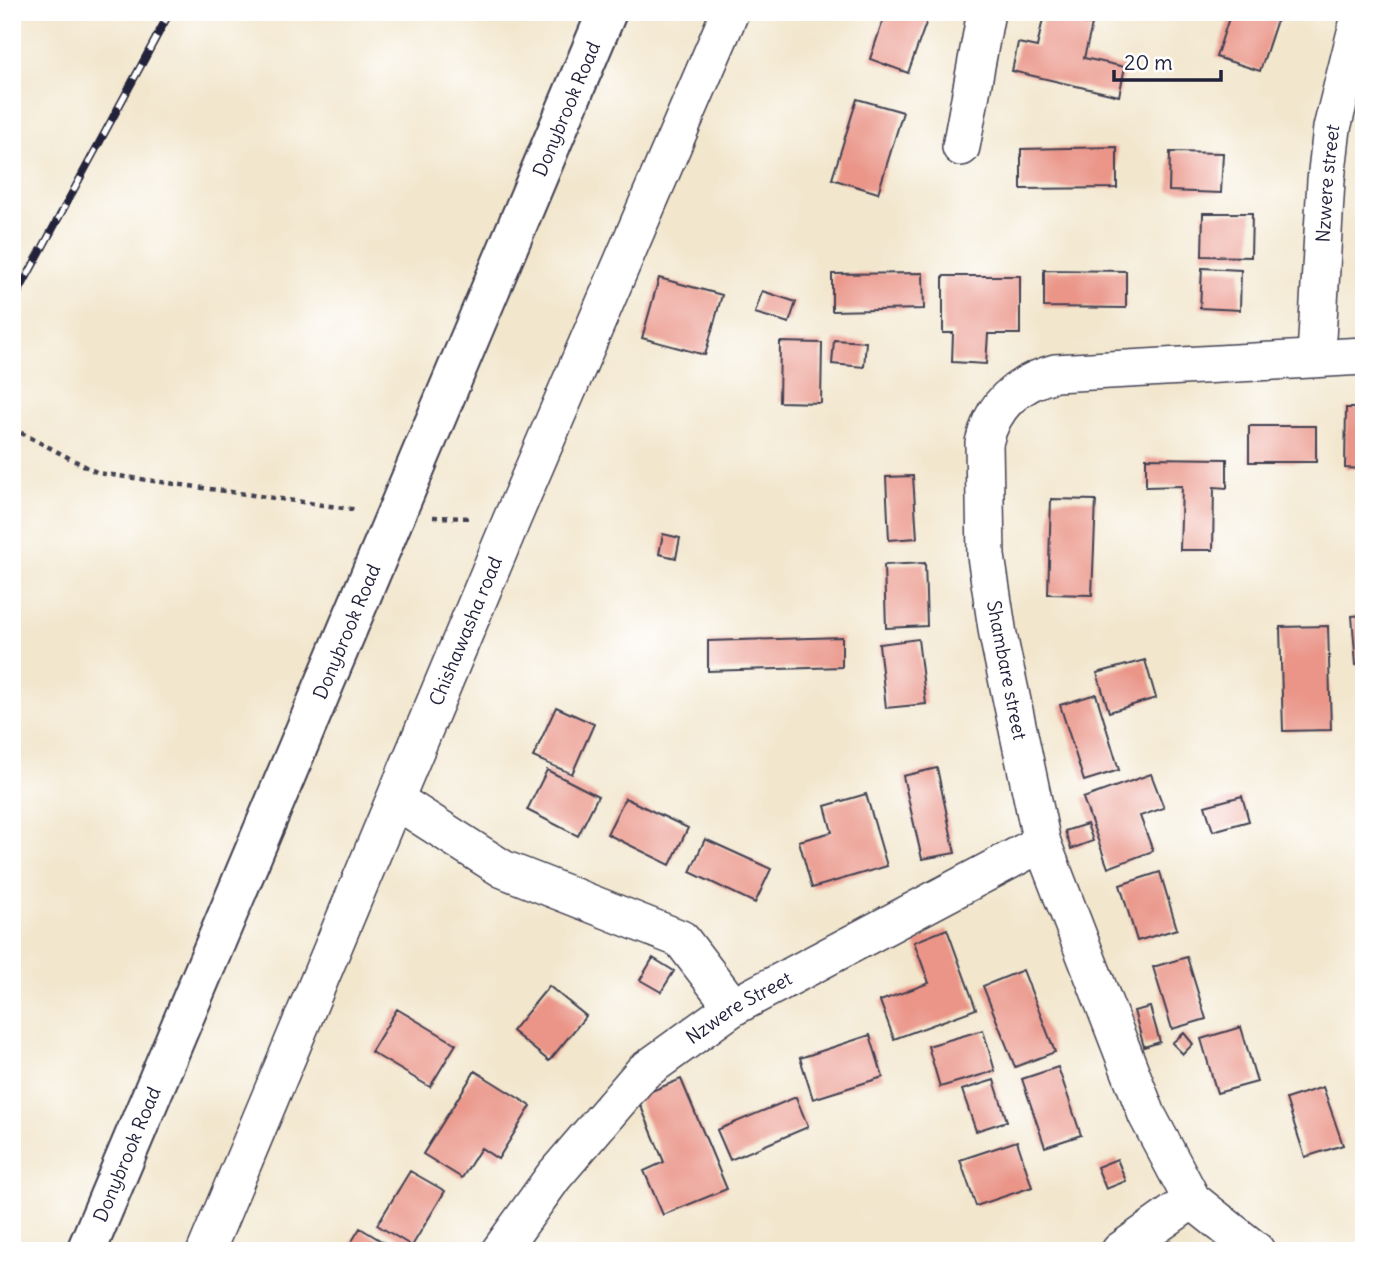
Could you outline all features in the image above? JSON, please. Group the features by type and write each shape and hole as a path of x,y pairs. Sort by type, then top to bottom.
{"street":[{"name":"Donybrook Road","path":"86,1251 607,12"},
{"name":"Chishawasha road","path":"206,1251 397,801 512,519 730,12"},
{"path":"961,148 986,12"},
{"name":"Nzwere street","path":"1316,356 1332,128 1361,12"},
{"name":"Shambare street","path":"1256,1251 1192,1200 1142,1102 1042,843 998,635 986,556 982,463 988,427 996,411 1018,387 1055,373 1316,356 1364,356"},
{"path":"397,801 503,869 681,939 733,1007"},
{"name":"Nzwere Street","path":"500,1251 554,1176 643,1072 733,1007 1042,843"},
{"path":"1120,1251 1192,1200"}],"path":[{"path":"12,428 98,473 395,516 512,519"}],"building":[{"path":"886,12 930,12 908,73 870,59"},
{"path":"1231,12 1279,14 1260,71 1216,57"},
{"path":"1044,14 1092,25 1084,58 1125,67 1119,96 1012,71 1018,43 1037,47"},
{"path":"857,99 903,112 878,193 832,179"},
{"path":"1117,147 1117,188 1021,189 1021,149"},
{"path":"1170,152 1223,153 1221,193 1169,191"},
{"path":"1203,213 1252,213 1251,257 1202,256"},
{"path":"1202,268 1241,270 1240,310 1200,308"},
{"path":"1044,270 1126,271 1126,308 1044,307"},
{"path":"923,273 924,309 832,311 832,274"},
{"path":"943,276 1020,276 1020,334 988,334 986,364 952,362 953,333 943,333"},
{"path":"659,278 722,295 705,355 642,338"},
{"path":"762,291 796,302 789,323 755,313"},
{"path":"834,340 866,342 864,367 832,364"},
{"path":"780,342 822,343 821,403 779,402"},
{"path":"1346,408 1364,408 1364,469 1345,468"},
{"path":"1249,426 1316,426 1316,462 1249,462"},
{"path":"1146,458 1227,459 1227,488 1214,487 1213,550 1180,550 1182,486 1146,487"},
{"path":"913,476 917,538 889,540 886,477"},
{"path":"1051,499 1096,500 1092,595 1048,594"},
{"path":"663,534 680,538 676,558 659,554"},
{"path":"925,563 927,626 886,628 884,565"},
{"path":"1364,615 1364,664 1356,665 1352,616"},
{"path":"1328,626 1331,730 1283,731 1280,627"},
{"path":"842,637 842,667 708,671 708,641"},
{"path":"918,639 926,704 886,708 879,644"},
{"path":"1145,660 1156,698 1109,712 1097,673"},
{"path":"1096,694 1119,770 1084,781 1060,705"},
{"path":"556,707 594,724 572,774 533,757"},
{"path":"1361,725 1364,725 1364,787 1360,787"},
{"path":"937,768 955,853 922,859 903,776"},
{"path":"547,770 598,796 578,836 527,810"},
{"path":"1151,774 1164,808 1140,816 1153,851 1108,868 1083,798"},
{"path":"866,794 887,866 812,888 799,841 832,832 825,806"},
{"path":"1242,796 1249,821 1213,831 1205,806"},
{"path":"625,798 688,828 670,865 607,834"},
{"path":"1087,824 1093,841 1071,849 1065,831"},
{"path":"705,839 771,869 755,903 690,872"},
{"path":"1160,872 1177,929 1137,941 1120,885"},
{"path":"947,929 976,1009 894,1039 880,1001 929,983 914,942"},
{"path":"1187,957 1206,1019 1172,1029 1153,967"},
{"path":"653,958 674,971 661,992 640,980"},
{"path":"1023,970 1055,1052 1015,1067 983,986"},
{"path":"549,986 586,1016 549,1061 512,1031"},
{"path":"1150,1007 1160,1042 1144,1047 1134,1011"},
{"path":"397,1009 456,1044 430,1087 371,1052"},
{"path":"1241,1027 1257,1082 1217,1093 1201,1039"},
{"path":"983,1030 995,1071 940,1087 928,1046"},
{"path":"1184,1033 1193,1044 1183,1054 1172,1043"},
{"path":"870,1035 883,1077 813,1099 800,1058"},
{"path":"1058,1067 1081,1135 1045,1147 1022,1079"},
{"path":"475,1071 531,1106 498,1159 481,1148 462,1178 423,1154"},
{"path":"681,1079 727,1189 663,1215 644,1171 664,1162 637,1097"},
{"path":"994,1080 1007,1121 976,1131 962,1090"},
{"path":"1323,1087 1343,1145 1305,1157 1286,1099"},
{"path":"796,1097 808,1127 730,1160 717,1130"},
{"path":"1017,1141 1032,1187 976,1206 960,1160"},
{"path":"1117,1159 1126,1181 1106,1189 1097,1167"},
{"path":"410,1171 445,1191 412,1246 377,1225"},
{"path":"360,1228 398,1251 346,1251"}],"railway":[{"path":"12,304 170,12"}]}
